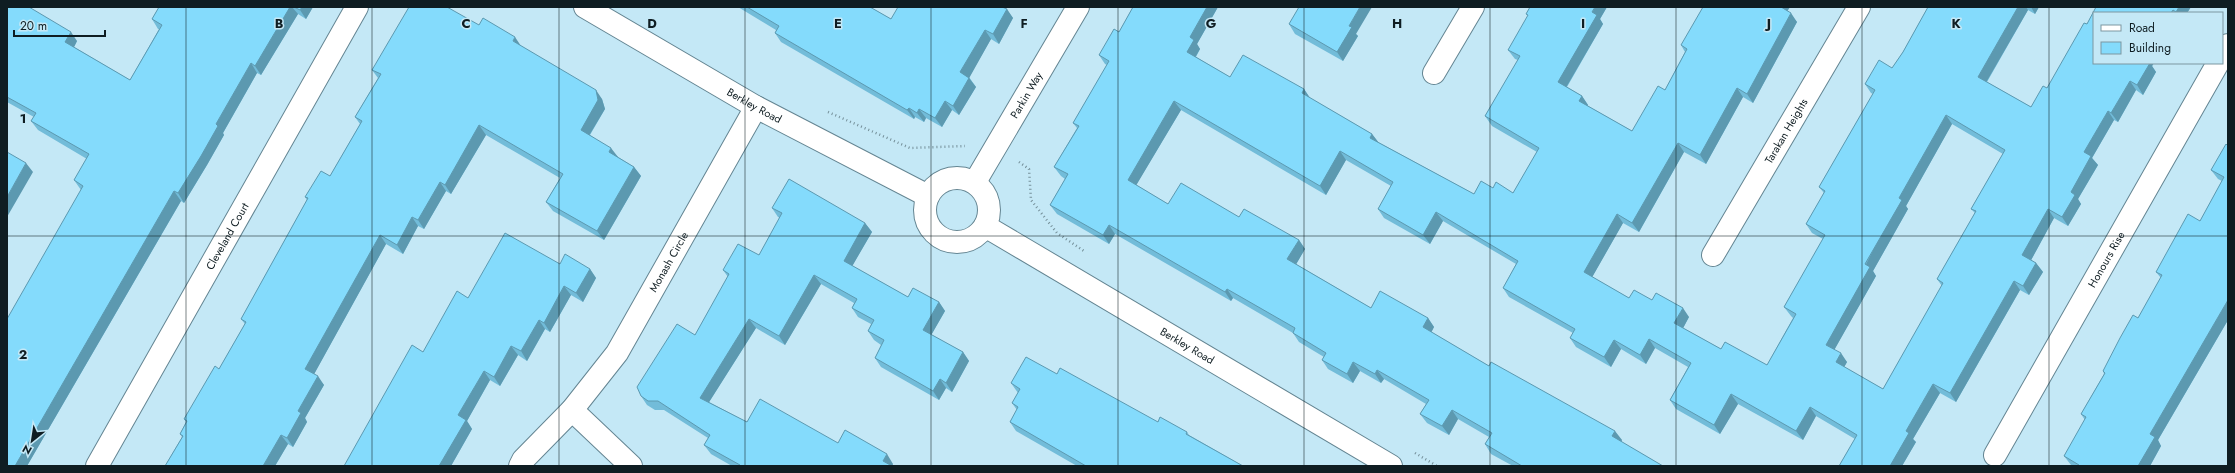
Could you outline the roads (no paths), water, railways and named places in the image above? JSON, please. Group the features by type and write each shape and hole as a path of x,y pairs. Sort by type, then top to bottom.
{"street":[{"name":"Cleveland Court","path":"97,466 357,7"},
{"name":"Berkley Road","path":"585,7 756,107 928,196"},
{"name":"Parkin Way","path":"974,182 1078,7"},
{"path":"1434,73 1473,7"},
{"name":"Tarakan Heights","path":"1713,256 1859,7"},
{"path":"2223,54 2228,45"},
{"name":"Honours Rise","path":"1996,455 2217,64"},
{"name":"Monash Circle","path":"520,466 572,410 618,353 756,107"},
{"path":"961,178 974,182 983,191 988,202 989,214 985,226 977,235 966,240 954,241 942,238 933,230 927,220 925,208 928,196 936,185 948,179 961,178"},
{"name":"Berkley Road","path":"985,226 1390,466"},
{"path":"572,410 631,466"}]}
